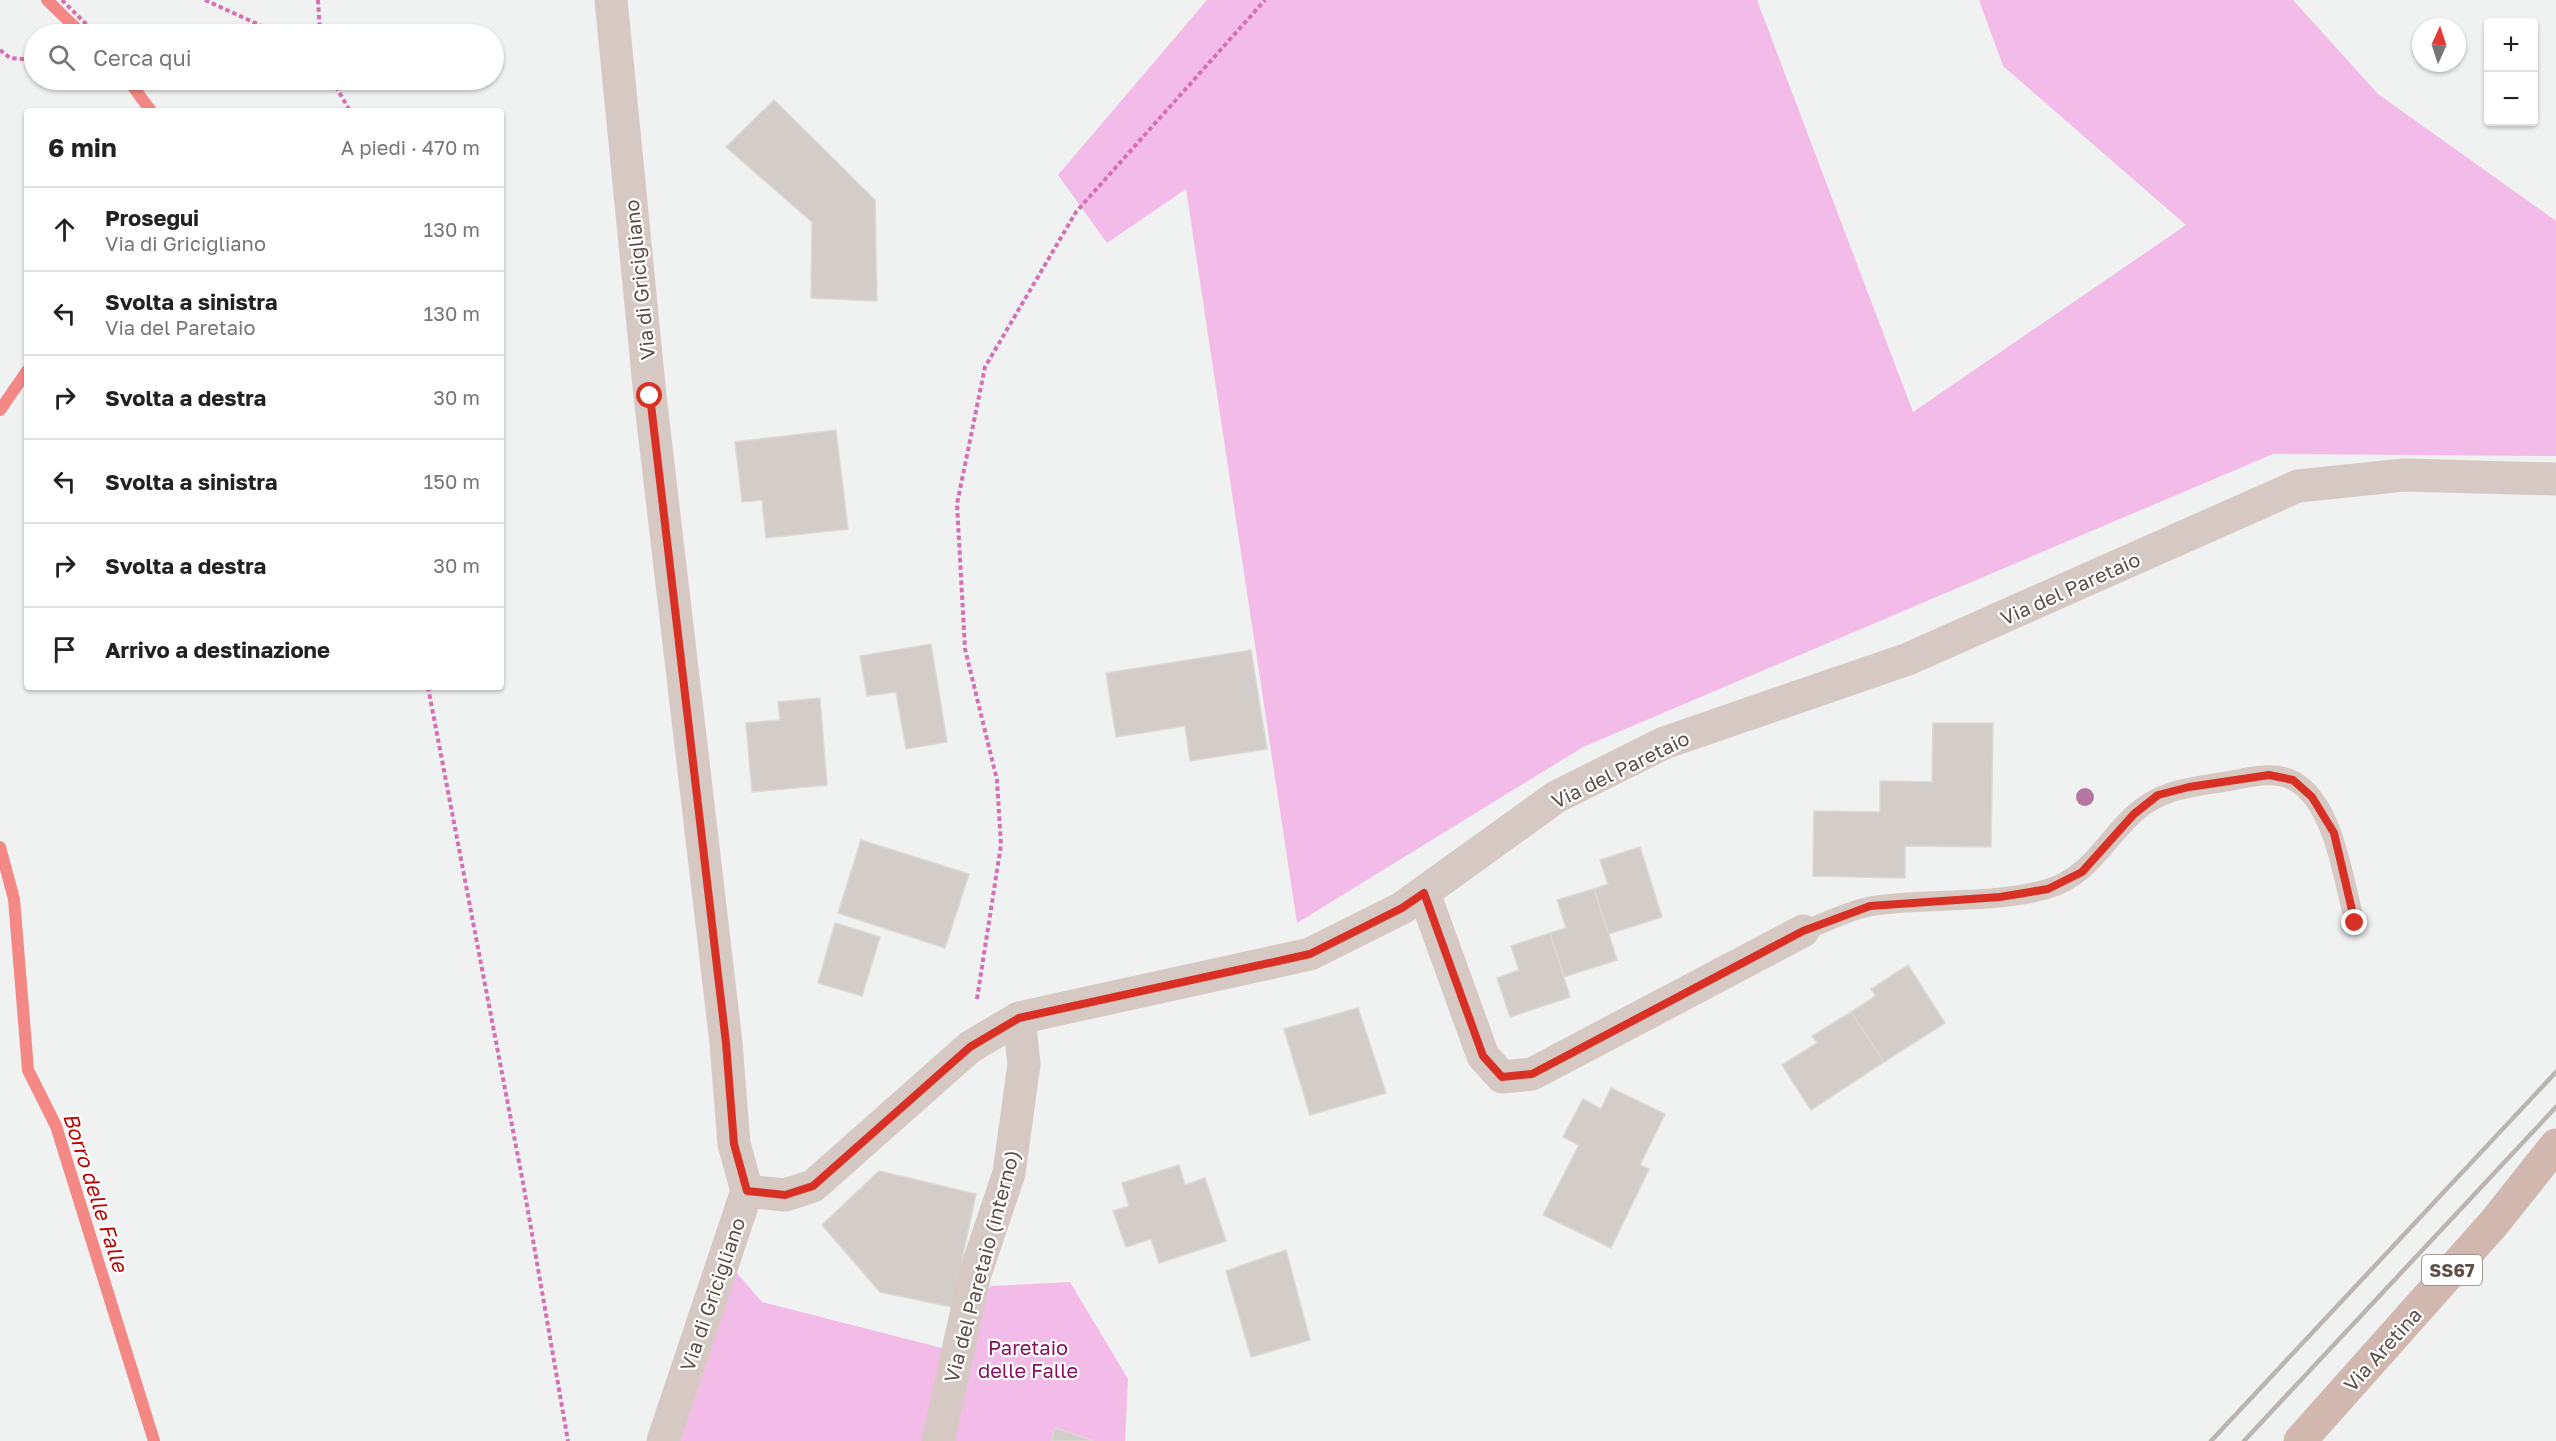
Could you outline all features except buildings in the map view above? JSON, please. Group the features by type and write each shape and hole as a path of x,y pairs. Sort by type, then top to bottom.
{"main road":[{"name":"Via Aretina","path":"2300,1441 2494,1223 2556,1145"}],"street":[{"name":"Via di Gricigliano","path":"611,0 650,396 725,1031 734,1144 747,1191 663,1441"},
{"name":"Via del Paretaio","path":"747,1191 785,1195 813,1186 970,1047 1019,1018 1310,954 1402,908 1556,797 1664,743 1908,659 2298,486 2404,475 2556,479"},
{"path":"1424,893 1483,1056 1502,1077 1532,1074 1803,931"},
{"name":"Via del Paretaio (interno)","path":"938,1441 975,1274 1009,1173 1024,1064 1019,1018"}],"lane":[{"path":"1803,931 1870,906 2000,897 2048,889 2082,872 2134,814 2158,795 2189,787 2269,775 2293,780 2300,786 2312,797 2334,833 2355,923"}],"path":[{"path":"62,0 86,24"},
{"path":"205,0 257,24"},
{"path":"318,0 319,24"},
{"path":"970,1047 1001,845 997,780 965,650 957,504 985,367 1076,212 1265,0"},
{"path":"0,50 10,58 24,59"},
{"path":"338,90 348,108"},
{"path":"429,690 524,1188 568,1441"}],"green space":[{"path":"1207,0 1757,0 1913,412 2186,225 2003,66 1979,0 2293,0 2378,94 2556,221 2556,456 2273,454 1583,747 1297,923 1186,189 1107,243 1058,175"},
{"name":"Paretaio delle Falle","path":"724,1258 762,1302 942,1348 991,1286 1070,1282 1128,1379 1125,1441 1094,1441 1055,1428 1051,1441 663,1441"}],"waterway":[{"name":"Borro delle Falle","path":"47,0 72,24"},
{"name":"Borro delle Falle","path":"135,90 149,108"},
{"name":"Borro delle Falle","path":"0,410 24,375"},
{"name":"Borro delle Falle","path":"0,847 14,899 28,1070 56,1126 154,1441"}],"railway":[{"path":"2211,1441 2556,1072"},
{"path":"2244,1441 2556,1107"}],"route":[{"path":"650,396 726,1043 734,1144 747,1191 785,1195 813,1186 970,1047 1019,1018 1310,954 1402,908 1424,893 1483,1056 1502,1077 1532,1074 1803,931 1870,906 2000,897 2048,889 2082,872 2134,814 2158,795 2189,787 2269,775 2293,780 2312,797 2334,833 2355,923"}]}
